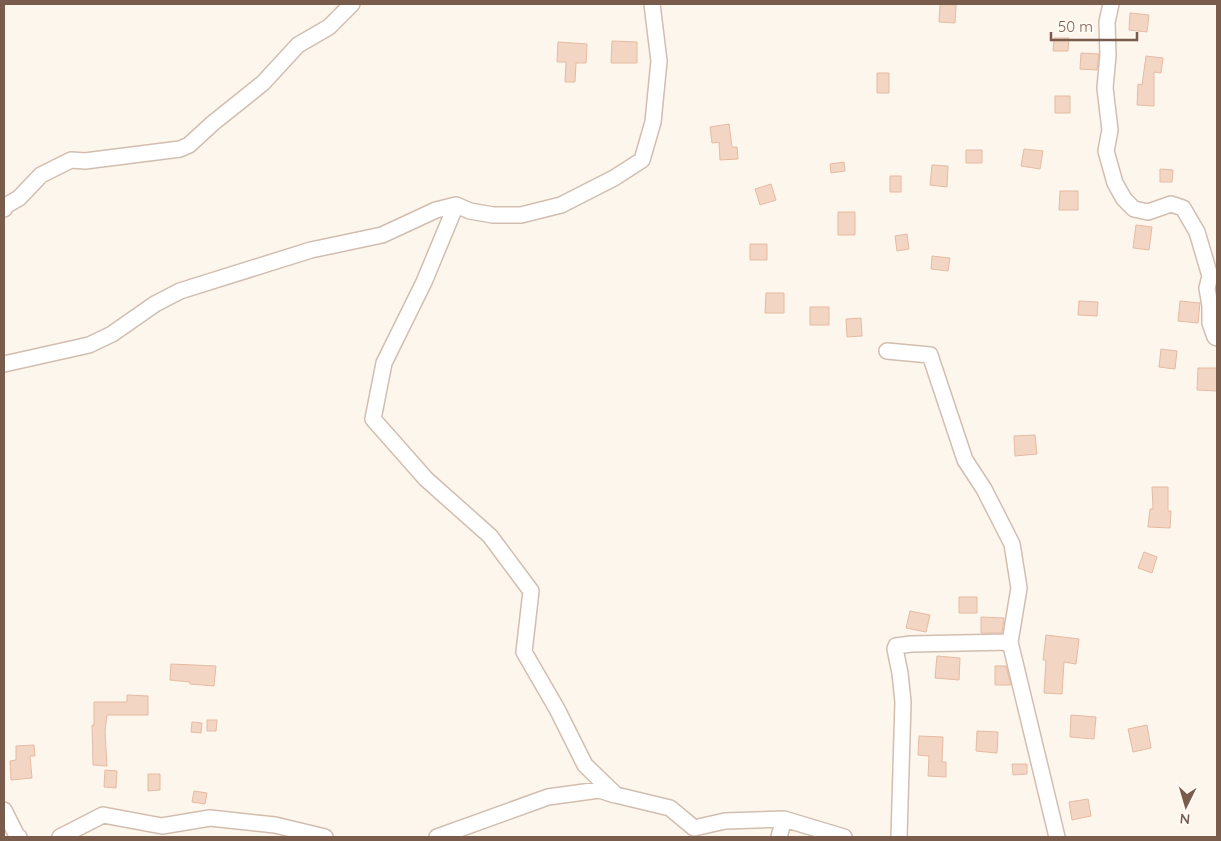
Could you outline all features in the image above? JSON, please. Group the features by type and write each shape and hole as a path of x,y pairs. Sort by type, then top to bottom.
{"street":[{"path":"4,210 7,205 19,198 41,175 71,160 85,161 171,151 188,145 263,83 298,45 329,27 352,4"},
{"path":"4,364 89,345 112,334 155,304 180,291 310,250 382,235 436,210 456,205 470,211 493,215 521,215 561,205 614,178 642,160 654,122 659,61 652,4"},
{"path":"1111,4 1107,22 1108,55 1105,88 1110,130 1106,151 1112,175 1124,199 1134,209 1148,212 1171,204 1183,208 1197,232 1210,276 1208,288 1210,323 1217,338"},
{"path":"456,205 424,282 384,363 373,419 426,479 490,536 531,591 524,652 557,709 584,765 616,795"},
{"path":"887,351 930,355 965,460 984,490 1012,544 1019,588 1010,642 1057,837"},
{"path":"899,837 903,702 896,646 1010,642"},
{"path":"437,837 548,797 599,790 670,808 694,828 725,821 784,819 844,837"},
{"path":"4,810 19,837"},
{"path":"60,837 103,814 162,826 210,818 275,826 325,837"},
{"path":"778,837 784,819"}],"building":[{"path":"940,4 956,5 955,23 939,22"},
{"path":"1130,13 1149,15 1147,32 1129,30"},
{"path":"1054,38 1069,38 1068,51 1053,51"},
{"path":"612,41 637,42 637,63 611,63"},
{"path":"558,42 587,44 586,63 576,63 575,82 565,82 566,62 557,62"},
{"path":"1081,53 1099,54 1097,70 1080,69"},
{"path":"1146,56 1163,58 1161,73 1154,72 1154,106 1137,105 1138,84 1142,85"},
{"path":"877,73 889,73 889,93 877,93"},
{"path":"1055,96 1070,96 1070,113 1055,113"},
{"path":"729,124 732,147 737,147 738,159 720,160 719,142 712,143 710,127"},
{"path":"1024,149 1043,151 1040,169 1021,166"},
{"path":"966,150 982,150 982,163 966,163"},
{"path":"844,162 845,171 831,173 830,164"},
{"path":"932,165 948,166 947,187 930,185"},
{"path":"1160,169 1173,170 1172,182 1160,182"},
{"path":"890,176 901,176 901,192 890,192"},
{"path":"771,184 776,200 760,205 755,189"},
{"path":"1060,191 1078,191 1078,210 1059,210"},
{"path":"838,212 855,212 855,235 838,235"},
{"path":"1136,225 1152,227 1149,250 1133,248"},
{"path":"907,234 909,249 897,251 895,236"},
{"path":"750,244 767,244 767,260 750,260"},
{"path":"932,256 950,258 948,271 931,269"},
{"path":"766,293 784,293 784,313 765,313"},
{"path":"1079,301 1098,302 1097,316 1078,315"},
{"path":"1180,301 1200,303 1198,323 1178,321"},
{"path":"810,307 829,307 829,325 810,325"},
{"path":"861,318 862,336 847,337 846,319"},
{"path":"1161,349 1177,351 1175,369 1159,367"},
{"path":"1198,368 1217,368 1217,391 1197,390"},
{"path":"1035,435 1037,454 1015,456 1014,436"},
{"path":"1152,487 1168,487 1168,511 1171,511 1170,528 1148,527 1150,509 1153,509"},
{"path":"1144,552 1157,557 1152,573 1138,568"},
{"path":"959,597 977,597 977,613 959,613"},
{"path":"910,611 930,615 926,632 906,628"},
{"path":"981,617 1004,618 1002,633 981,633"},
{"path":"1046,635 1079,639 1076,664 1064,662 1062,694 1044,693 1046,660 1043,660"},
{"path":"937,656 960,658 959,680 935,678"},
{"path":"171,664 216,666 214,686 170,680"},
{"path":"995,666 1006,666 1011,685 995,685"},
{"path":"127,695 148,696 148,715 107,715 105,731 107,766 93,765 92,725 94,725 94,702 127,702"},
{"path":"1071,715 1096,717 1094,739 1070,737"},
{"path":"207,720 217,720 216,731 207,731"},
{"path":"192,722 202,723 201,733 191,732"},
{"path":"1147,725 1151,748 1133,752 1128,729"},
{"path":"977,731 998,732 997,753 976,751"},
{"path":"919,736 943,737 942,762 946,762 946,777 928,776 929,756 918,755"},
{"path":"34,745 35,756 30,756 32,778 11,780 10,761 16,760 16,746"},
{"path":"1012,764 1027,764 1027,774 1013,775"},
{"path":"105,770 117,771 116,788 104,787"},
{"path":"148,774 160,774 160,790 148,791"},
{"path":"194,791 207,793 205,804 192,802"},
{"path":"1088,799 1091,816 1072,820 1069,802"}]}
